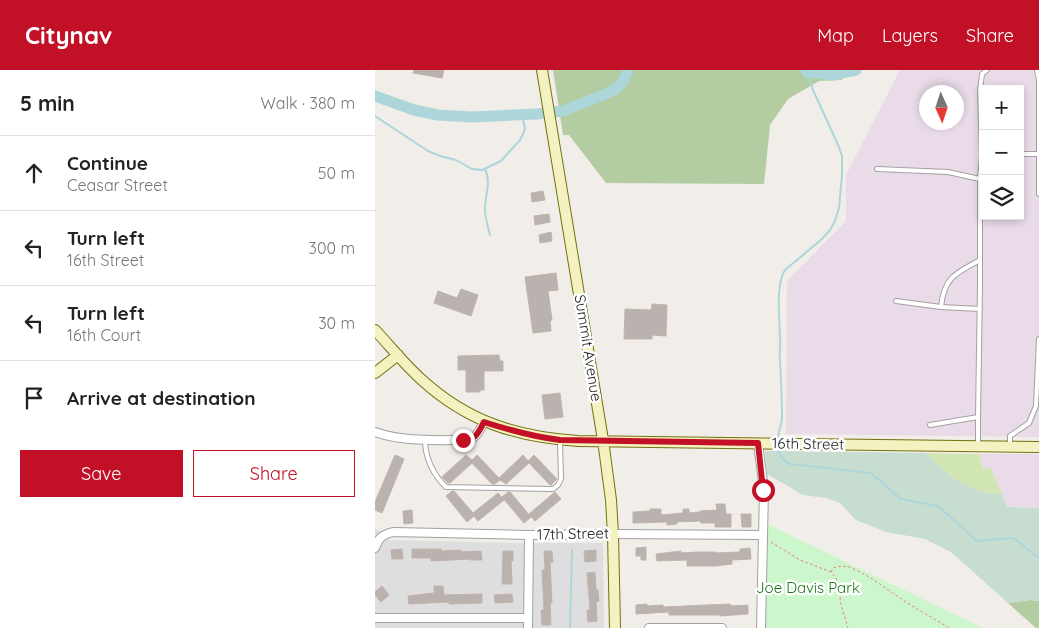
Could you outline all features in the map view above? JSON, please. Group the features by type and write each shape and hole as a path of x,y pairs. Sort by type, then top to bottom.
{"main road":[{"name":"Summit Avenue","path":"540,71 551,122 603,440 611,500 615,628"},
{"name":"16th Street","path":"375,330 433,390 484,422 530,436 560,440 1039,447"},
{"path":"375,373 398,354"}],"street":[{"path":"375,432 394,438 425,440 471,439 475,437 484,422"},
{"path":"761,628 766,538 763,443"},
{"name":"17th Street","path":"375,548 383,535 393,532 529,535 613,534 766,538"},
{"path":"528,628 529,535"},
{"path":"375,618 528,618"},
{"path":"438,619 438,628"},
{"path":"649,628 722,628"}],"lane":[{"path":"981,130 980,90 983,74 987,70"},
{"path":"1037,70 1039,80 1039,194"},
{"path":"1024,154 1038,154"},
{"path":"877,169 948,172 979,179"},
{"path":"978,446 980,220"},
{"path":"941,307 947,283 963,269 980,260"},
{"path":"895,301 941,307 980,309"},
{"path":"1010,446 1010,436 1029,423 1036,406 1039,339"},
{"path":"930,425 979,417"},
{"path":"425,440 428,458 435,474 446,487 553,489 559,485 561,479 560,440"}],"path":[{"path":"766,538 800,560 831,572 838,582 841,605 848,628"},
{"path":"831,572 833,568 839,566 857,571 949,628"}],"shaded area":[{"path":"900,70 1039,70 1039,437 786,434 787,281 846,221 846,175"},
{"path":"979,454 1039,454 1039,508 1007,507 991,468 983,470"},
{"path":"375,528 389,540 603,543 604,628 375,628"}],"green space":[{"path":"553,70 840,70 842,80 819,81 788,99 770,125 764,184 606,183 569,135 563,135"},
{"path":"765,451 925,453 953,478 981,492 1002,494 1007,507 1039,508 1039,601 1030,600 1008,603 951,552 925,539 886,532 856,520 840,503 826,498 803,495 767,474"},
{"path":"925,453 979,454 983,469 991,468 1002,494 981,492 953,478"},
{"name":"Joe Davis Park","path":"767,524 983,628 765,628"},
{"path":"1030,600 1039,601 1039,628 1036,628 1008,603"}],"building":[{"path":"414,70 444,70 442,78 413,73"},
{"path":"543,191 545,200 532,202 531,193"},
{"path":"549,214 550,222 535,225 534,216"},
{"path":"551,232 552,241 540,243 539,235"},
{"path":"556,273 558,290 548,291 552,320 550,321 551,331 533,333 525,277"},
{"path":"461,289 478,295 471,316 434,303 438,291 457,298"},
{"path":"652,304 667,305 666,336 652,335 652,339 624,339 625,309 651,310"},
{"path":"499,355 500,361 503,361 503,371 484,371 484,390 480,390 480,392 466,392 466,370 458,370 458,356"},
{"path":"560,393 563,417 545,419 542,395"},
{"path":"395,455 404,459 382,513 375,510 375,502"},
{"path":"466,455 472,460 477,455 499,478 523,455 528,461 534,455 557,479 550,485 529,463 506,484 500,480 492,484 472,463 448,483 442,477"},
{"path":"452,491 473,513 498,493 504,500 478,521 474,516 467,522 446,496"},
{"path":"508,492 531,517 524,523 502,497"},
{"path":"555,492 561,499 535,521 529,514"},
{"path":"716,504 725,504 726,514 731,514 731,527 715,527 715,523 701,523 700,521 677,522 677,524 667,525 667,522 633,523 633,512 661,509 661,515 683,513 683,509 689,509 689,513 700,512 717,510"},
{"path":"412,510 413,523 404,524 403,511"},
{"path":"741,514 751,514 751,527 742,527"},
{"path":"646,547 646,560 641,560 641,556 636,556 636,548"},
{"path":"750,548 751,559 732,560 732,564 715,566 687,566 687,560 657,561 656,554 681,551 681,553 740,552 740,549"},
{"path":"402,549 403,559 392,559 391,550"},
{"path":"412,549 461,550 461,552 481,551 482,560 431,561 431,558 412,558"},
{"path":"596,550 596,561 585,562 584,551"},
{"path":"503,551 513,551 513,561 511,561 512,584 502,584"},
{"path":"544,551 552,551 553,562 550,562 551,625 542,625 541,610 544,610 542,570 545,570"},
{"path":"595,572 599,601 596,602 597,621 588,622 587,610 590,610 587,573"},
{"path":"382,586 389,595 381,602 375,595 375,592"},
{"path":"434,586 443,586 444,595 482,594 482,603 409,604 408,596 434,593"},
{"path":"512,594 513,602 495,603 494,595"},
{"path":"647,604 647,606 663,605 663,607 748,605 748,614 720,616 669,615 669,612 636,614 636,605"}],"waterway":[{"path":"375,96 414,110 438,115 472,117 537,114 563,111 608,93 617,88 624,80 628,70"},
{"path":"806,70 807,72 832,75 856,70"},
{"path":"778,441 782,418 780,285 785,270 830,230 839,208 842,175 842,156 839,147 813,90 807,72"},
{"path":"375,116 428,151 456,160 472,169 482,170 501,161 520,140 525,128 522,115"},
{"path":"485,169 488,180 485,212 490,235"},
{"path":"778,448 782,458 790,464 871,473 901,499 938,506 977,541 1013,538 1039,558"},
{"path":"570,628 572,550"}],"route":[{"path":"463,440 475,437 484,422 530,436 560,440 758,443 763,490"}]}
